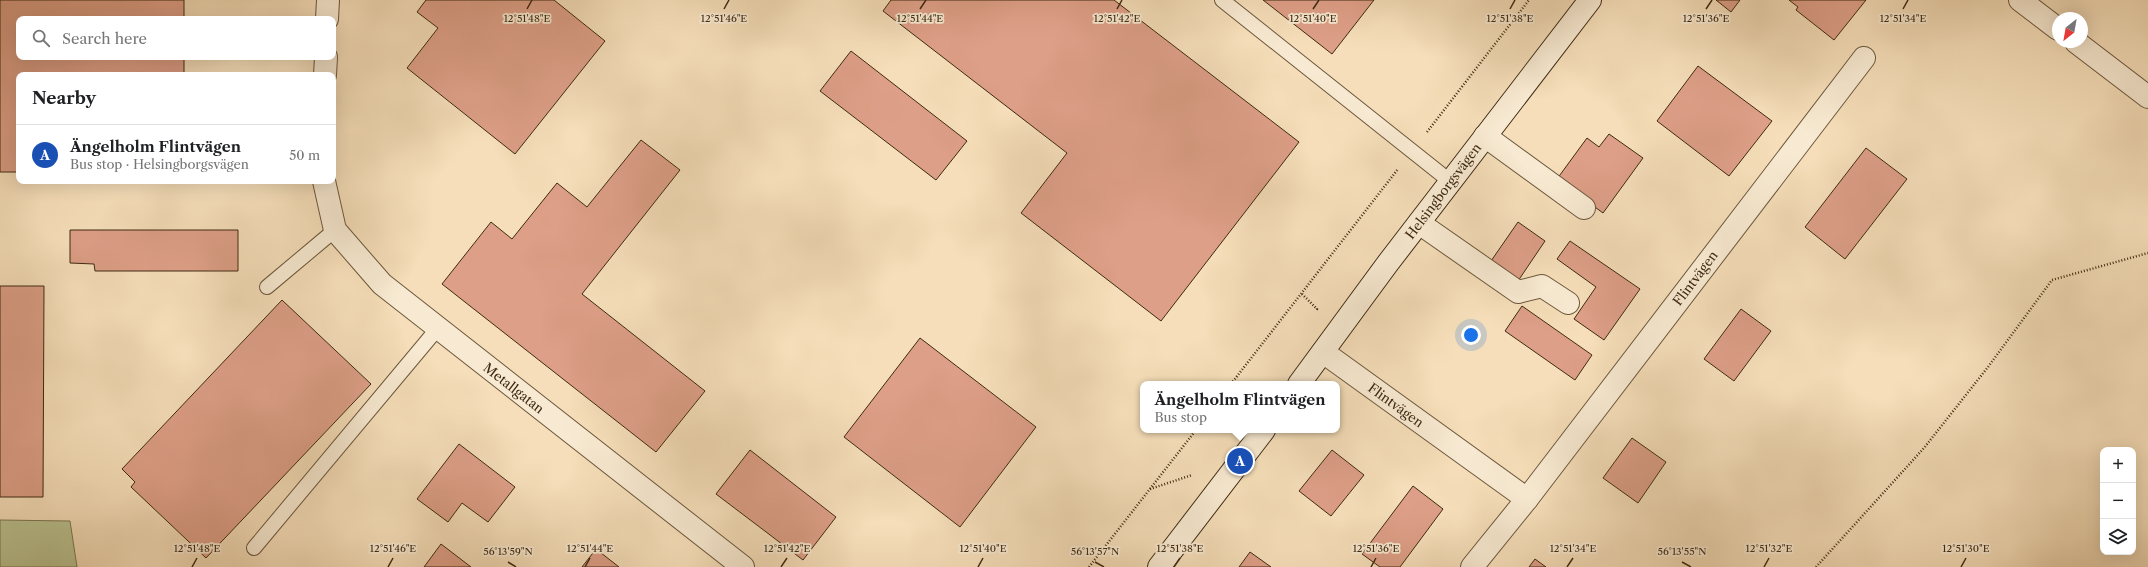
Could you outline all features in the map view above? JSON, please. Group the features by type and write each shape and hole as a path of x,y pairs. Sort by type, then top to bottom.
{"street":[{"path":"327,16 328,0"},
{"name":"Helsingborgsvägen","path":"1301,381 1419,223 1590,0"},
{"path":"2020,0 2052,24"},
{"path":"2084,48 2148,97"},
{"name":"Flintvägen","path":"1472,567 1527,499 1864,58"},
{"path":"325,72 326,60"},
{"path":"1485,136 1584,208"},
{"name":"Metallgatan","path":"325,184 335,230 382,284 743,567"},
{"path":"1419,223 1518,292 1542,286 1568,304"},
{"name":"Flintvägen","path":"1323,352 1527,499"},
{"path":"1159,567 1262,433"}],"lane":[{"path":"1222,0 1451,182"},
{"path":"267,287 335,230"},
{"path":"254,548 438,328"}],"path":[{"path":"1233,381 1529,0"},
{"path":"1816,567 1924,448 1988,367 2052,280 2148,254"},
{"path":"1089,567 1194,433"},
{"path":"1149,490 1196,473"}],"green space":[{"path":"0,520 70,521 77,567 0,567"}],"building":[{"path":"0,0 184,0 184,16 16,16 16,60 184,60 184,72 16,72 16,172 0,172"},
{"path":"426,0 554,0 605,41 515,154 407,68 438,28 417,12"},
{"path":"891,0 1114,0 1299,142 1161,321 1021,213 1067,153 883,11"},
{"path":"1263,0 1374,0 1332,54"},
{"path":"1716,0 1740,0 1731,12"},
{"path":"1789,0 1866,0 1834,40 1796,10 1798,7"},
{"path":"851,51 967,141 936,180 820,91"},
{"path":"1698,66 1772,121 1729,176 1657,121"},
{"path":"1609,134 1643,158 1603,213 1557,179 1587,138 1599,147"},
{"path":"641,140 680,170 582,294 705,391 656,452 442,284 491,222 512,239 557,183 587,207"},
{"path":"1866,148 1907,179 1845,259 1805,227"},
{"path":"1518,222 1545,241 1518,281 1491,261"},
{"path":"70,230 238,230 238,271 95,271 94,264 70,263"},
{"path":"1570,241 1640,289 1604,340 1574,319 1596,287 1557,259"},
{"path":"0,286 44,286 43,497 0,497"},
{"path":"282,300 371,384 206,558 131,487 135,482 122,469"},
{"path":"1522,306 1592,355 1575,380 1505,331"},
{"path":"1741,309 1771,331 1734,381 1704,359"},
{"path":"920,338 1036,427 960,527 844,437"},
{"path":"1632,438 1666,462 1638,503 1603,478"},
{"path":"459,444 515,487 488,522 462,503 448,522 417,499"},
{"path":"750,450 836,517 803,560 716,494"},
{"path":"1332,450 1364,475 1331,516 1299,491"},
{"path":"1413,486 1443,509 1400,567 1380,567 1362,554"},
{"path":"441,544 471,567 424,567"},
{"path":"596,549 619,567 582,567"},
{"path":"1250,552 1271,567 1239,567"},
{"path":"1535,559 1546,567 1529,567"}],"place":[{"name":"Ängelholm Flintvägen","path":"1240,461"}]}
